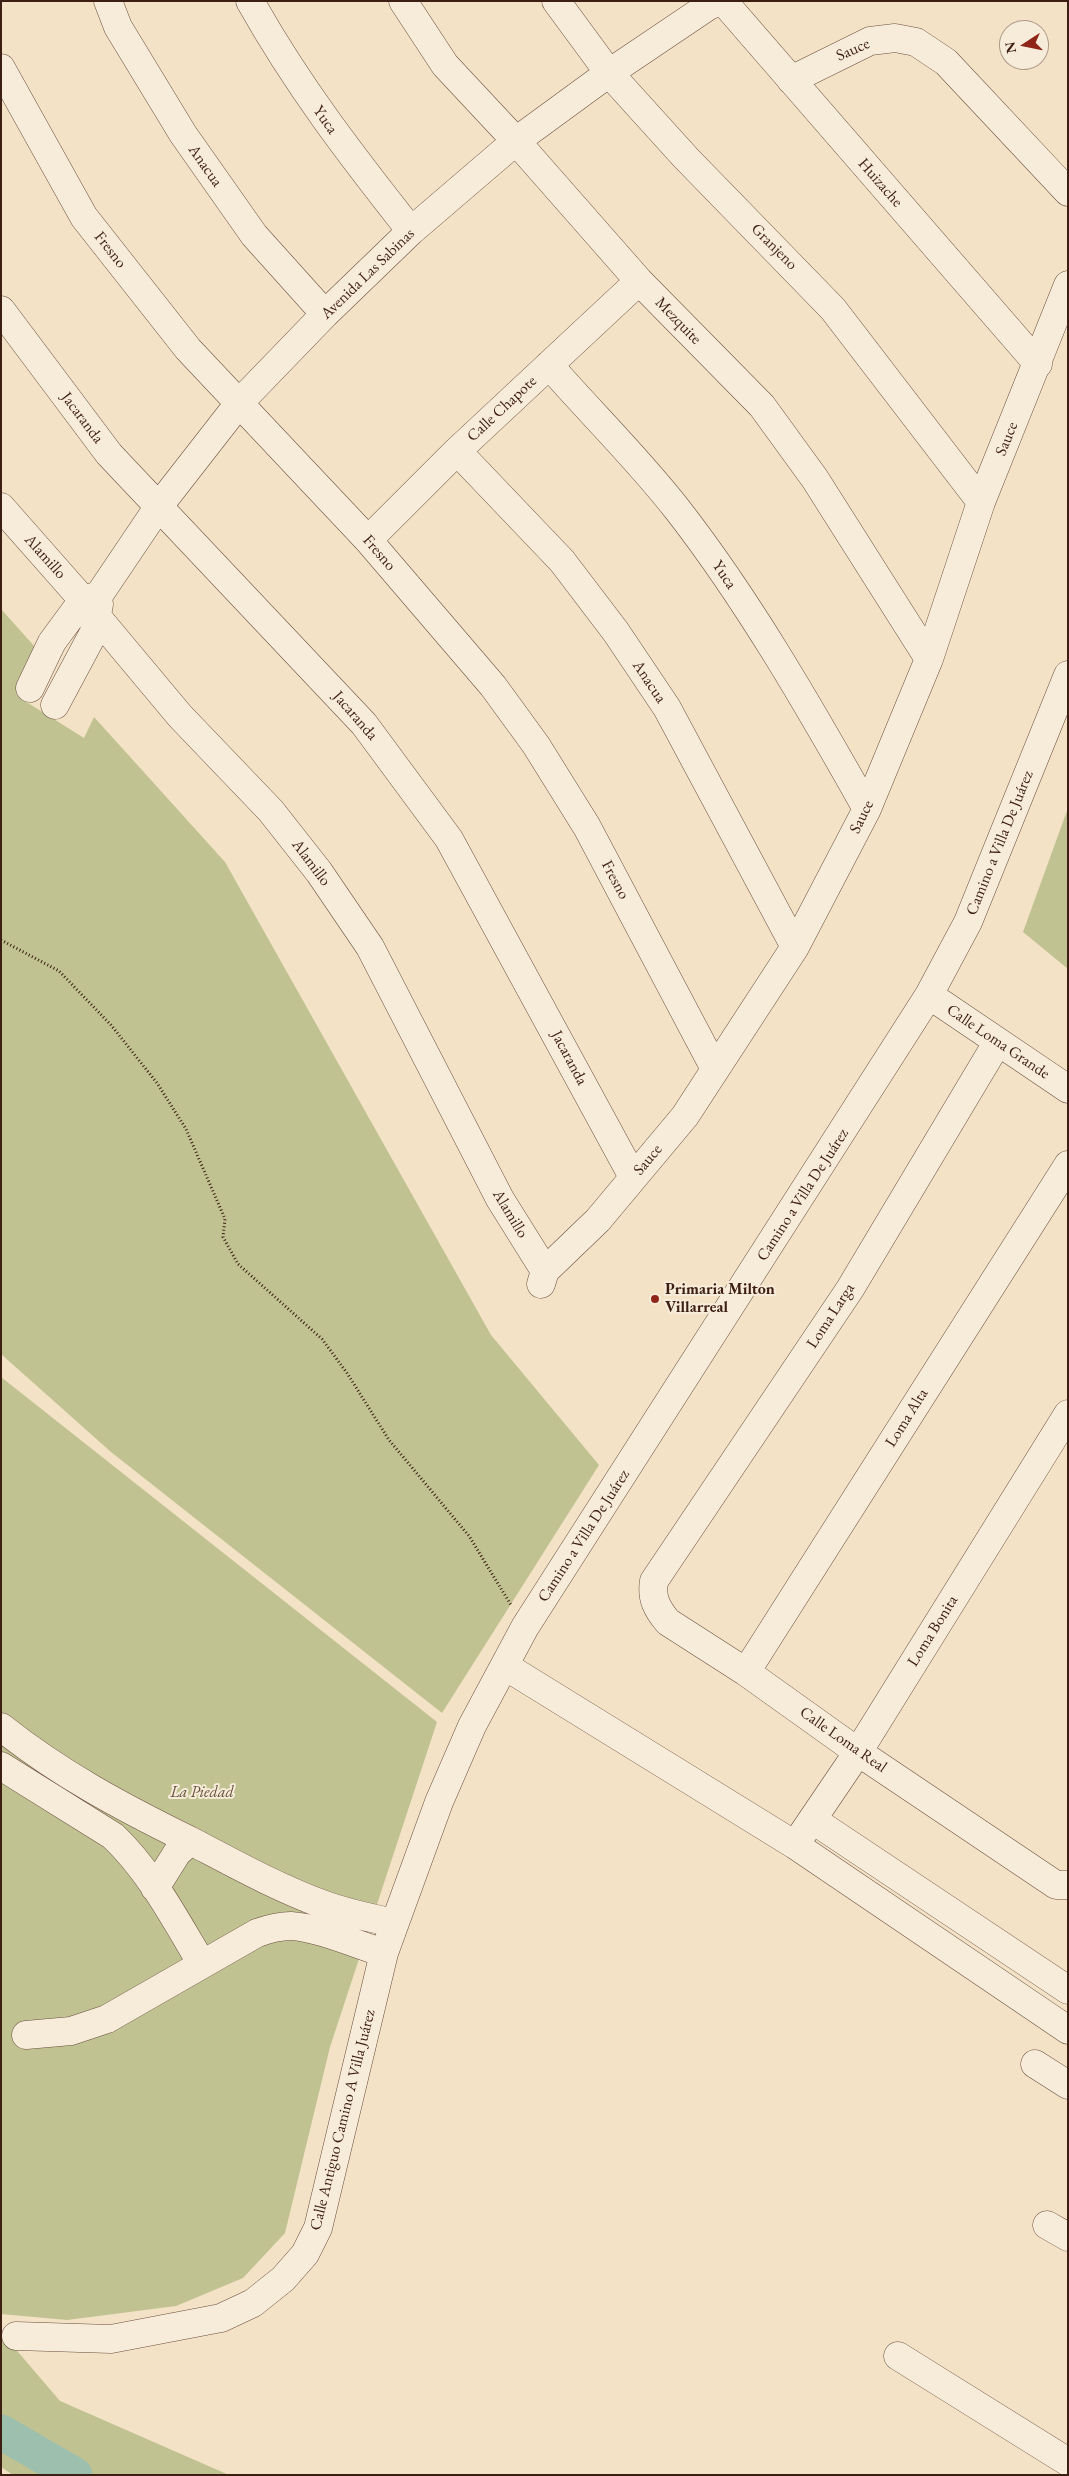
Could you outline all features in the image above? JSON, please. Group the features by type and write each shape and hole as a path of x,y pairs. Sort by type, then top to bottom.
{"street":[{"name":"Anacua","path":"108,1 118,27 183,134 254,235 325,314"},
{"name":"Yuca","path":"250,1 280,55 340,142 411,231"},
{"name":"Mezquite","path":"403,1 445,65 516,141 639,281 762,406 815,479 929,659"},
{"name":"Granjeno","path":"556,1 609,73 686,158 833,309 981,502"},
{"name":"Avenida Las Sabinas","path":"93,604 159,506 240,402 325,314 411,231 516,141 609,73 719,2"},
{"name":"Huizache","path":"719,2 791,80 1038,364"},
{"name":"Sauce","path":"791,80 870,40 895,38 916,42 946,62 1068,192"},
{"name":"Fresno","path":"1,68 84,217 188,349 368,540 493,686 536,745 587,827 715,1069"},
{"name":"Calle Chapote","path":"368,540 457,451 639,281"},
{"name":"Sauce","path":"543,1278 598,1220 685,1116 795,946 867,809 929,659 981,502 1038,364 1068,285"},
{"name":"Jacaranda","path":"1,310 109,454 364,724 450,839 633,1177"},
{"name":"Yuca","path":"549,366 676,508 728,578 832,747 867,809"},
{"name":"Anacua","path":"457,451 562,561 616,632 667,708 795,946"},
{"name":"Alamillo","path":"1,507 93,604 180,716 271,811 318,872 370,947 500,1199 543,1278"},
{"path":"30,688 52,642 93,604"},
{"path":"55,705 79,664 94,632 93,604"},
{"name":"Camino a Villa De Juárez","path":"490,1691 525,1627 929,995 968,922 1068,675"},
{"name":"Calle Loma Grande","path":"929,995 996,1043 1068,1089"},
{"name":"Loma Larga","path":"654,1581 850,1289 996,1043"},
{"name":"Loma Alta","path":"746,1672 1068,1165"},
{"name":"Loma Bonita","path":"795,1845 858,1752 1068,1414"},
{"name":"Calle Loma Real","path":"654,1581 652,1591 654,1602 668,1622 746,1672 858,1752 1062,1885"},
{"path":"505,1666 795,1845 1068,2030"},
{"name":"Calle Antiguo Camino A Villa Juárez","path":"16,2336 110,2339 221,2318 253,2303 283,2279 305,2254 318,2228 384,1953 439,1802 472,1726 490,1691"},
{"path":"1,1727 31,1750 115,1804 254,1875 322,1904 353,1914 395,1923"},
{"path":"1,1766 114,1836 155,1888 202,1964"},
{"path":"813,1820 1068,1990"},
{"path":"155,1888 170,1863 190,1841"},
{"path":"26,2035 71,2031 107,2019 257,1933 275,1927 292,1926 308,1929 384,1953"},
{"path":"1035,2064 1068,2085"},
{"path":"898,2356 1068,2462"}],"path":[{"path":"1,940 59,971 111,1025 157,1083 186,1129 225,1219 223,1236 238,1264 322,1339 347,1373 389,1440 468,1536 525,1627"}],"green space":[{"path":"1,609 35,647 20,698 84,738 94,717 225,862 491,1335 599,1465 442,1713 111,1452 1,1354"},
{"path":"1068,808 1068,969 1023,932"},
{"name":"La Piedad","path":"1,1377 437,1722 330,2047 285,2233 243,2278 176,2306 67,2320 1,2314"},
{"path":"1,2332 60,2401 229,2475 13,2475 1,2467"}],"waterway":[{"path":"1,2432 75,2475"}],"place":[{"name":"Primaria Milton Villarreal","path":"655,1299"}]}
